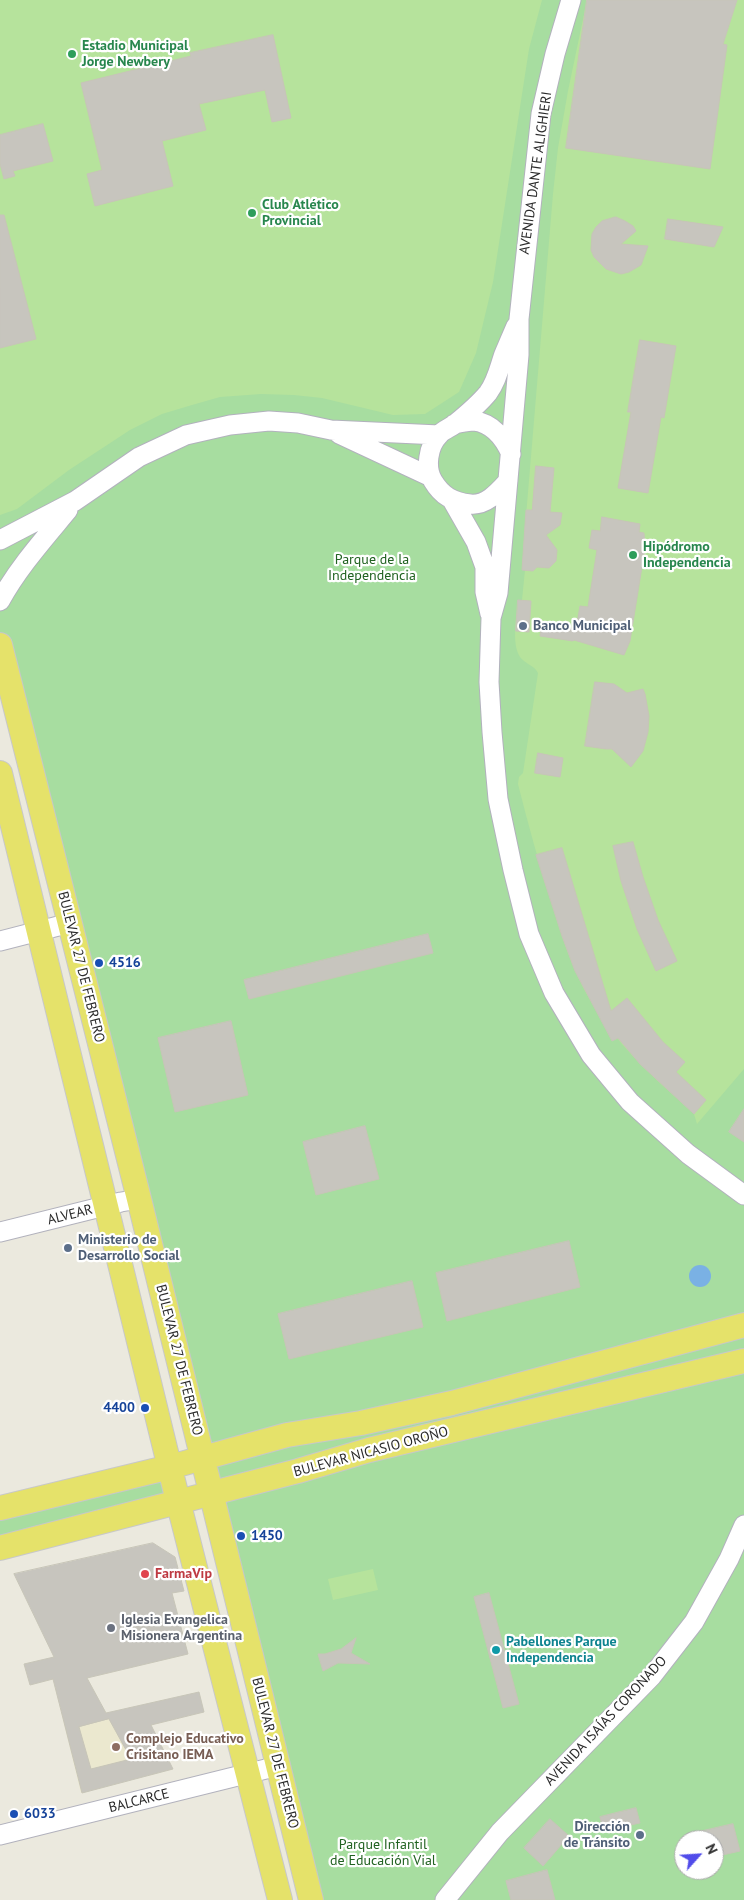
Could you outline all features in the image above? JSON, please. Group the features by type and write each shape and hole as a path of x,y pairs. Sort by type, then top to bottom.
{"main road":[{"name":"BULEVAR 27 DE FEBRERO","path":"0,645 140,1199 311,1900"},
{"path":"0,773 178,1501 280,1900"},
{"name":"BULEVAR NICASIO OROÑO","path":"0,1508 170,1467 287,1435 361,1423 452,1403 744,1325"},
{"name":"BULEVAR NICASIO OROÑO","path":"0,1548 298,1471 369,1450 744,1361"}],"street":[{"name":"AVENIDA DANTE ALIGHIERI","path":"511,454 519,355 518,320 541,114 555,54 571,0"},
{"name":"AVENIDA DANTE ALIGHIERI","path":"454,424 489,392 498,376 518,320"},
{"path":"0,540 75,501 139,457 186,435 230,425 269,421 298,423 331,430 439,435"},
{"path":"491,618 485,592 485,567 476,542 452,500 440,491 431,477 428,462 431,448 439,435 454,424 474,422 493,428 506,443 511,454 498,594 491,618 489,682 498,800 529,934 554,993 590,1055 630,1102 688,1154 742,1195"},
{"path":"331,430 431,477"},
{"path":"452,500 473,504 479,502 493,497 508,481"},
{"path":"0,601 7,588 38,546 75,501"},
{"path":"0,941 70,923"},
{"name":"ALVEAR","path":"0,1232 140,1199"},
{"name":"AVENIDA ISAÍAS CORONADO","path":"445,1900 500,1832 652,1676 694,1622 729,1559 744,1525"},
{"name":"BALCARCE","path":"0,1835 278,1766"}],"shaded area":[{"name":"Complejo Educativo Crisitano IEMA","path":"87,1678 106,1713 204,1712 151,1725 173,1769 81,1793 53,1679 74,1681"}],"green space":[{"name":"Parque de la Independencia","path":"0,0 744,0 744,1900 311,1900 0,645"},
{"name":"Club Atlético Provincial","path":"0,0 542,0 529,49 493,282 476,353 459,392 425,414 393,415 322,398 294,395 261,394 220,397 162,414 130,430 69,470 17,509 0,515"},
{"name":"Hipódromo Independencia","path":"587,0 744,0 744,1069 697,1124 694,1114 645,1069 612,1032 593,1005 578,978 561,934 518,784 519,777 523,773 538,673 520,657 517,651 515,629 518,600 522,600 525,570 522,570 524,540 553,194 558,148"},
{"path":"170,1467 178,1501 0,1548 0,1508"},
{"path":"373,1569 378,1590 333,1600 328,1579"}],"water":[{"path":"700,1265 708,1268 711,1276 708,1284 700,1287 692,1284 689,1276 692,1268"}],"building":[{"path":"587,0 737,0 723,44 727,45 710,169 566,148"},
{"path":"273,35 291,118 272,122 265,90 199,104 206,130 162,141 173,186 95,206 87,174 102,170 81,83 191,56 190,53"},
{"path":"43,124 53,161 13,171 15,176 4,179 0,164 0,135"},
{"path":"0,215 4,215 36,339 0,348"},
{"path":"616,217 633,226 636,231 621,244 648,246 641,265 621,274 606,269 594,257 591,250 592,234 596,227 602,221"},
{"path":"668,219 723,227 714,247 665,239"},
{"path":"640,340 676,346 664,418 661,417 648,493 618,488 631,412 628,412"},
{"path":"536,466 554,468 550,512 562,513 560,525 546,535 557,550 556,561 549,568 537,567 533,571 522,570 526,510 532,510"},
{"path":"602,517 640,524 639,532 644,533 645,548 630,641 624,655 574,640 540,636 542,623 576,629 580,606 588,607 597,550 589,548 592,530 600,531"},
{"path":"518,600 531,601 529,632 516,631"},
{"path":"595,682 614,684 627,693 643,689 649,716 648,732 643,751 631,767 612,749 585,746"},
{"path":"538,753 563,758 560,777 535,773"},
{"path":"633,842 658,920 677,961 656,971 637,929 621,881 613,846"},
{"path":"562,848 611,1011 627,998 663,1042 685,1062 676,1072 706,1100 694,1114 640,1064 618,1038 612,1041 575,971 536,855"},
{"path":"428,934 433,953 249,999 244,980"},
{"path":"231,1021 248,1095 175,1112 158,1038"},
{"path":"744,1109 744,1142 729,1132"},
{"path":"365,1126 379,1179 316,1195 303,1142"},
{"path":"569,1241 580,1287 447,1321 436,1273"},
{"path":"412,1281 423,1327 289,1359 278,1314"},
{"path":"153,1543 175,1557 184,1591 172,1593 188,1654 87,1678 106,1713 199,1692 204,1712 151,1725 173,1769 82,1793 53,1679 30,1685 24,1664 54,1657 14,1574","holes":["109,1719 131,1759 91,1769 79,1727"]},
{"name":"Pabellones Parque Independencia","path":"489,1593 519,1704 503,1708 474,1597"},
{"path":"356,1638 351,1653 370,1664 338,1663 323,1671 318,1654 341,1649"},
{"path":"636,1808 640,1823 603,1831 600,1817"},
{"path":"550,1819 569,1836 543,1866 524,1848"},
{"path":"733,1824 740,1851 724,1855 724,1830 707,1830"},
{"path":"547,1870 555,1900 511,1900 506,1881"}],"place":[{"name":"Estadio Municipal Jorge Newbery","path":"72,54"},
{"name":"Club Atlético Provincial","path":"252,213"},
{"name":"Hipódromo Independencia","path":"633,555"},
{"name":"Banco Municipal","path":"523,626"},
{"name":"4516","path":"99,963"},
{"name":"Ministerio de Desarrollo Social","path":"68,1248"},
{"name":"4400","path":"145,1408"},
{"name":"1450","path":"241,1536"},
{"name":"FarmaVip","path":"145,1574"},
{"name":"Iglesia Evangelica Misionera Argentina","path":"111,1628"},
{"name":"Pabellones Parque Independencia","path":"496,1650"},
{"name":"Complejo Educativo Crisitano IEMA","path":"116,1747"},
{"name":"6033","path":"14,1814"},
{"name":"Dirección de Tránsito","path":"640,1835"}],"park label":[{"name":"Parque Infantil de Educación Vial","path":"383,1854"}]}
